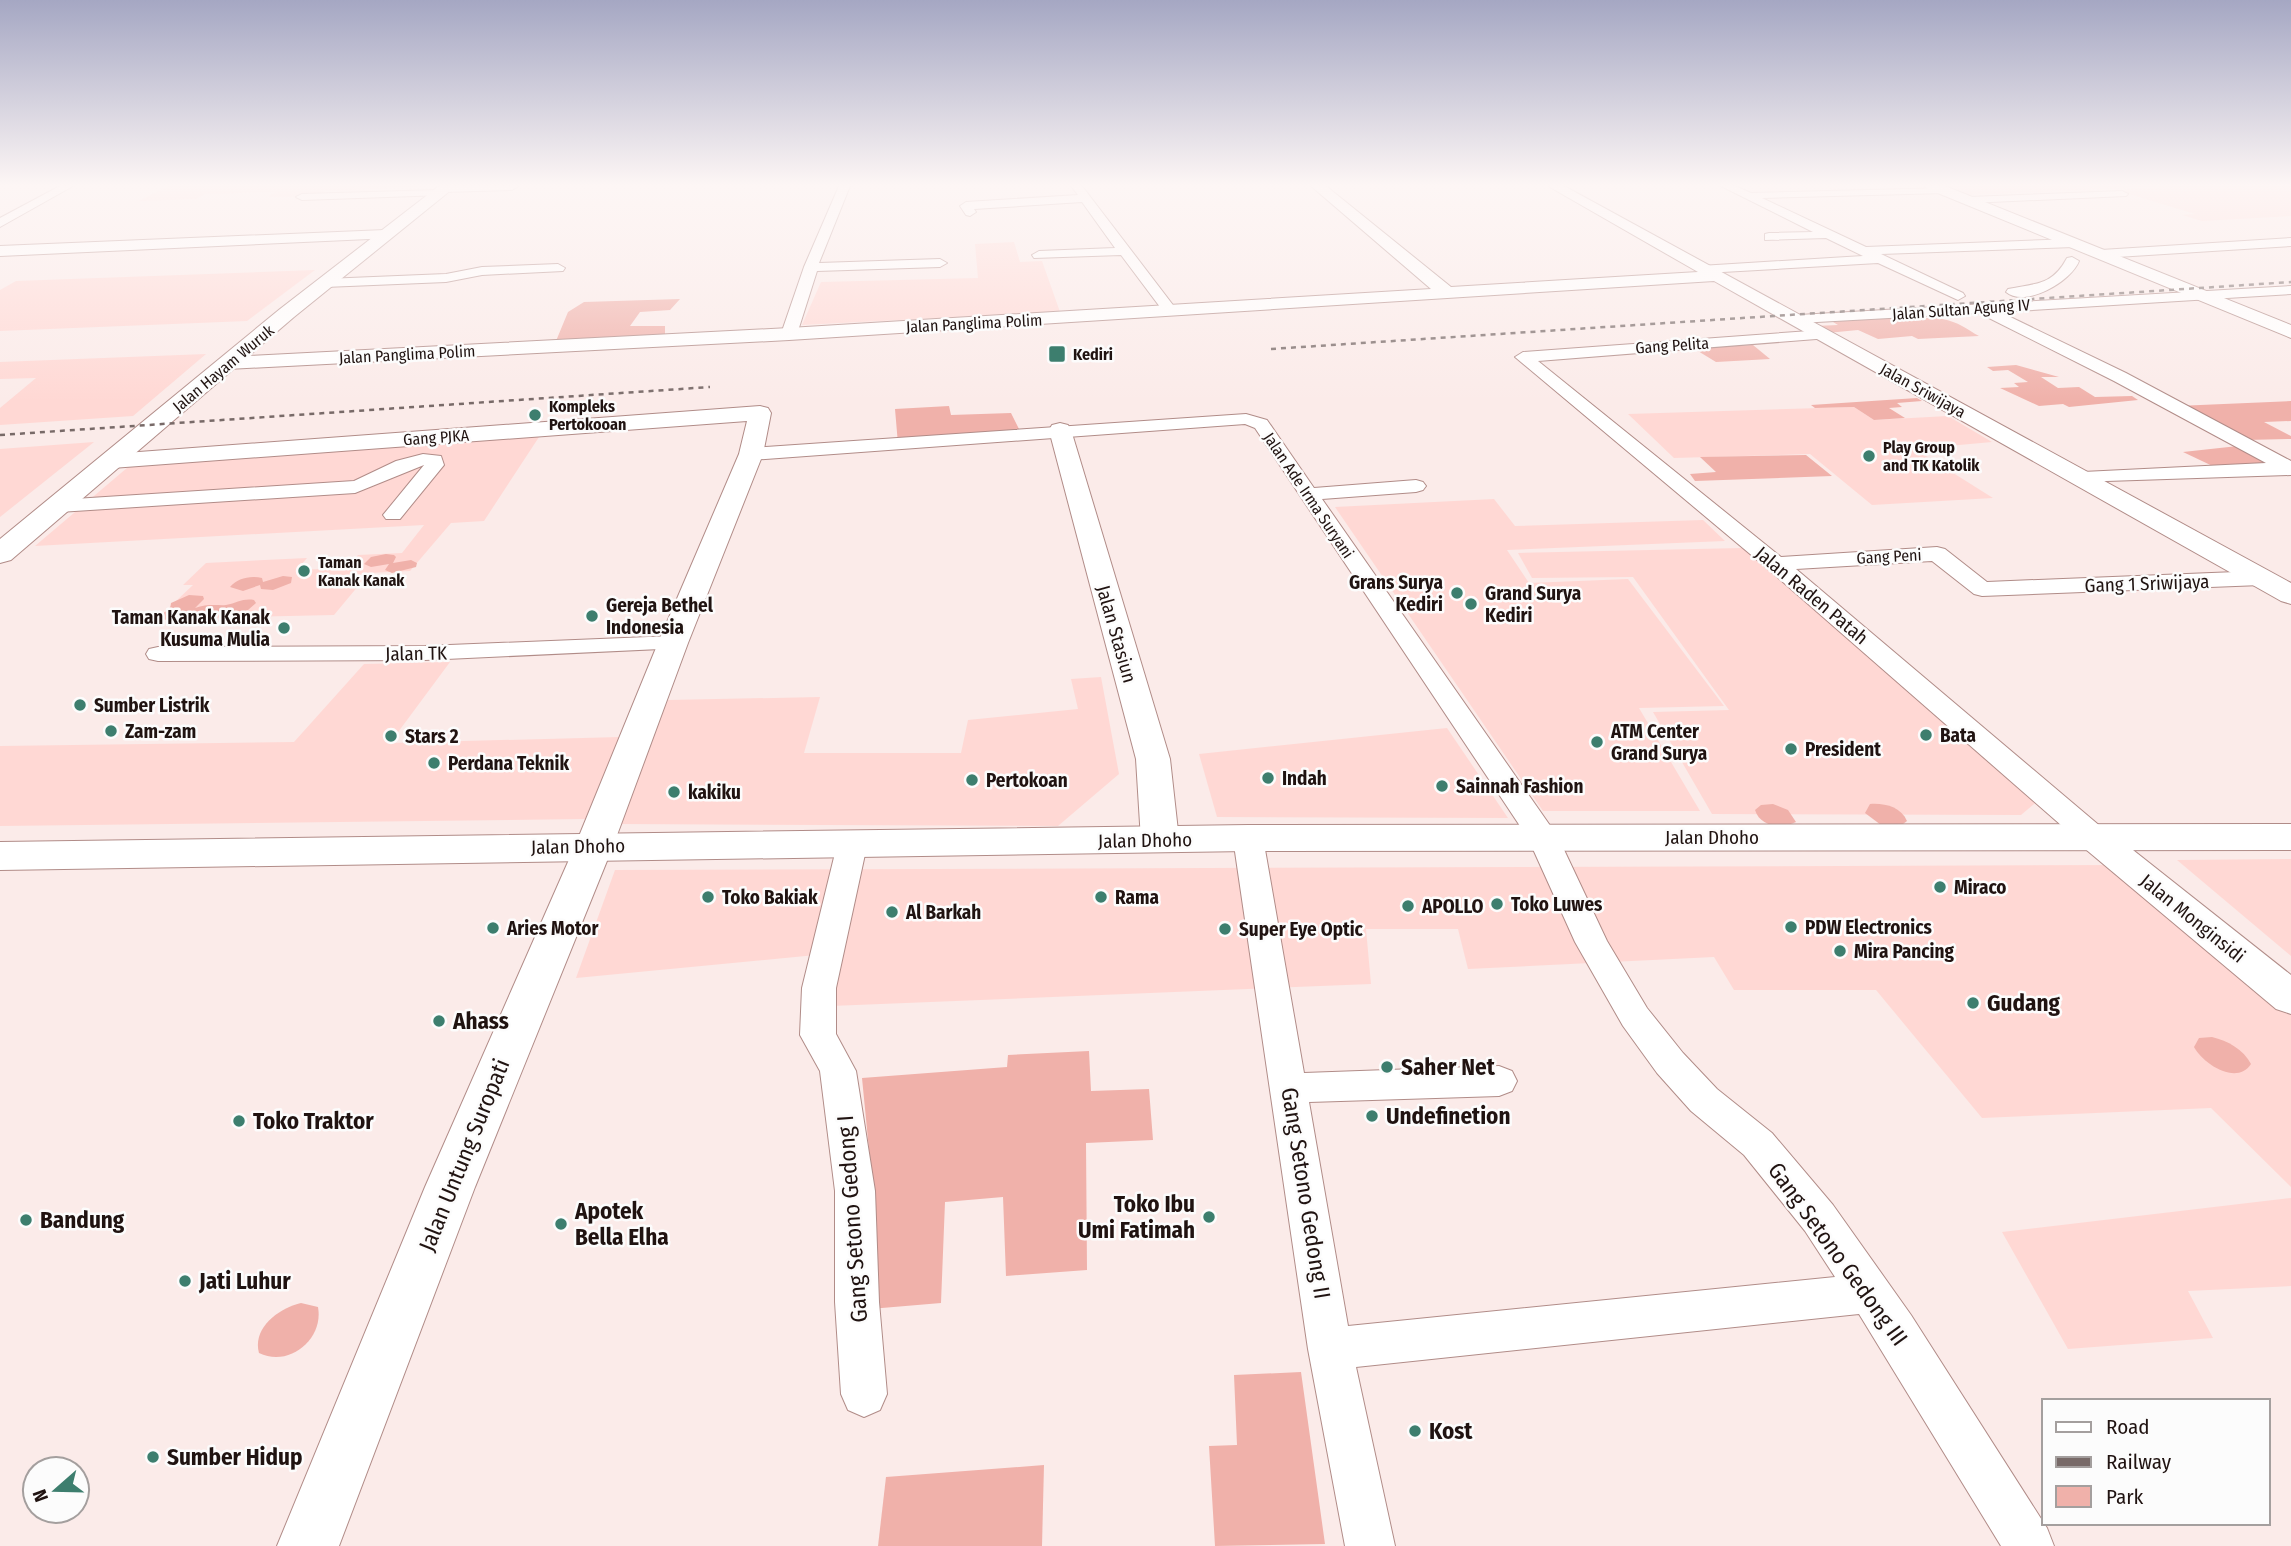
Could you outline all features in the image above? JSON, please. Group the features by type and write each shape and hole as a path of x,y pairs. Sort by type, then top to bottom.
{"main road":[{"name":"Jalan Hayam Wuruk","path":"0,554 356,258"},
{"path":"2111,258 2291,332"},
{"name":"Jalan Dhoho","path":"0,856 1248,838 2291,837"}],"street":[{"path":"789,334 815,258"},
{"path":"1130,258 1171,312"},
{"path":"1405,258 1447,293"},
{"name":"Jalan Sriwijaya","path":"1687,258 1712,272 1806,312 1824,335 2291,595"},
{"path":"1806,312 2039,289 2069,270 2072,258"},
{"path":"1712,272 1882,259 1958,296"},
{"path":"811,267 940,263"},
{"path":"1898,267 1924,266"},
{"path":"325,283 446,278 482,271 558,268"},
{"name":"Jalan Panglima Polim","path":"228,363 1171,312 1712,272"},
{"path":"2172,283 2291,276"},
{"name":"Jalan Sultan Agung IV","path":"1806,312 1980,307 2291,290"},
{"path":"1980,307 2286,464"},
{"name":"Gang Pelita","path":"1523,359 1527,355 1824,335"},
{"name":"Jalan Raden Patah","path":"1523,359 1776,564 2096,839"},
{"name":"Gang PJKA","path":"113,461 760,413"},
{"name":"Jalan Untung Suropati","path":"307,1546 450,1187 594,846 673,643 751,454 760,413"},
{"name":"Jalan Ade Irma Suryani","path":"1060,430 1252,420 1263,427 1543,836"},
{"path":"751,454 1060,430"},
{"name":"Jalan Stasiun","path":"1060,430 1153,759 1160,840"},
{"path":"59,506 355,487 365,485 402,464 434,460 434,465 393,514"},
{"path":"2082,478 2286,464"},
{"path":"1308,494 1416,486"},
{"name":"Gang Peni","path":"1776,564 1937,554 1982,589 2033,587"},
{"name":"Gang 1 Sriwijaya","path":"2033,587 2261,578"},
{"name":"Jalan TK","path":"158,654 425,653 673,643"},
{"name":"Gang Setono Gedong III","path":"1543,836 1591,942 1635,1017 1670,1063 1704,1100 1765,1152 1819,1219 1870,1293 2029,1546"},
{"name":"Gang Setono Gedong II","path":"1248,838 1330,1349 1370,1546"},
{"name":"Jalan Monginsidi","path":"2096,839 2291,998"},
{"name":"Gang Setono Gedong I","path":"852,845 819,988 818,1035 838,1071 855,1191 857,1302 864,1394"},
{"path":"1289,1088 1499,1081"},
{"path":"1330,1349 1870,1293"}],"shaded area":[{"path":"976,258 1042,261 1060,312 802,325 821,282 978,278"},
{"path":"315,270 247,321 0,331 0,290 16,281"},
{"path":"206,354 133,416 0,425 0,408 36,378 0,379 0,362"},
{"name":"Play Group and TK Katolik","path":"1854,407 1874,420 1948,416 1992,442 1915,449 1993,498 1872,505 1810,454 1674,458 1628,414"},
{"path":"541,434 484,521 451,523 410,571 369,573 334,615 157,619 193,585 183,585 206,563 307,558 297,570 345,568 358,555 402,553 424,525 35,546 134,462"},
{"path":"94,442 0,517 0,449"},
{"path":"1494,499 1515,526 1703,520 1725,541 1507,550 1529,583 1628,579 1724,706 1639,708 1700,811 1543,811 1335,507"},
{"path":"1742,548 2041,798 2021,815 1712,814 1653,712 1729,710 1633,577 1532,578 1518,553"},
{"path":"450,662 390,743 620,737 585,819 0,826 0,746 294,742 364,664"},
{"path":"1101,677 1119,774 1058,826 617,824 668,700 820,697 804,753 961,753 968,720 1078,709 1071,679"},
{"path":"1447,728 1508,818 1217,817 1199,754"},
{"path":"2291,859 2291,956 2177,860"},
{"path":"2128,865 2291,1012 2291,1187 2211,1108 1982,1118 1876,990 1734,990 1714,957 1468,969 1458,929 1366,929 1371,984 831,1006 826,954 576,978 615,870"},
{"path":"2291,1198 2291,1286 2188,1291 2213,1338 2068,1349 2002,1232"}],"green space":[{"path":"680,299 670,310 640,312 630,326 665,326 665,336 556,341 568,312 584,302"},
{"path":"1881,315 1898,320 1942,319 1958,324 1979,336 1878,339 1858,330 1827,333 1815,326 1838,325 1833,322"},
{"path":"1753,345 1770,359 1716,362 1693,348"},
{"path":"2016,365 2059,377 2041,377 2058,388 2079,387 2095,397 2132,396 2138,400 2069,407 2063,404 2039,406 2000,388 2019,387 2014,383 2028,382 2008,370 1993,371 1987,367"},
{"path":"1917,398 1922,401 1897,403 1902,407 1889,408 1905,418 1874,420 1854,407 1815,408 1811,405"},
{"path":"2291,401 2291,421 2264,422 2291,436 2291,439 2245,440 2177,406"},
{"path":"949,406 951,415 1011,413 1022,435 898,444 895,409"},
{"path":"2238,446 2282,467 2221,470 2183,452"},
{"path":"1806,455 1832,476 1695,481 1690,474 1716,472 1700,457"},
{"path":"386,554 396,557 393,563 411,560 417,563 416,567 392,573 385,570 389,564 371,567 364,564 371,557"},
{"path":"283,576 292,577 291,583 273,590 261,589 260,585 243,591 230,587 244,578 262,578 263,582"},
{"path":"189,595 203,596 204,599 195,608 247,600 254,600 256,603 248,610 235,614 221,611 202,618 189,616 173,621 161,619 162,614 170,609 171,603"},
{"path":"1773,804 1788,810 1796,822 1778,826 1762,820 1755,810 1761,805"},
{"path":"1870,804 1892,807 1901,812 1907,821 1899,827 1881,825 1865,813"},
{"path":"2212,1037 2234,1046 2251,1064 2237,1073 2229,1073 2212,1066 2194,1047 2199,1038"},
{"path":"1089,1051 1091,1091 1149,1089 1153,1140 1086,1143 1087,1270 1006,1276 1003,1197 945,1202 941,1303 870,1309 875,1211 862,1078 1007,1067 1008,1055"},
{"path":"301,1303 318,1307 316,1330 310,1340 302,1348 282,1357 259,1353 260,1335 269,1320 284,1309"},
{"path":"1301,1372 1325,1544 1215,1546 1209,1446 1237,1445 1234,1375"},
{"path":"1044,1465 1042,1546 878,1546 886,1477"}],"railway":[{"path":"1271,349 2291,282"},
{"path":"0,435 710,387"}],"place":[{"name":"Kediri","path":"1057,354"},
{"name":"Kompleks Pertokooan","path":"535,415"},
{"name":"Play Group and TK Katolik","path":"1869,456"},
{"name":"Taman Kanak Kanak","path":"304,571"},
{"name":"Grans Surya Kediri","path":"1457,593"},
{"name":"Grand Surya Kediri","path":"1471,604"},
{"name":"Gereja Bethel Indonesia","path":"592,616"},
{"name":"Taman Kanak Kanak Kusuma Mulia","path":"284,628"},
{"name":"Sumber Listrik","path":"80,705"},
{"name":"Zam-zam","path":"111,731"},
{"name":"Bata","path":"1926,735"},
{"name":"Stars 2","path":"391,736"},
{"name":"ATM Center Grand Surya","path":"1597,742"},
{"name":"President","path":"1791,749"},
{"name":"Perdana Teknik","path":"434,763"},
{"name":"Indah","path":"1268,778"},
{"name":"Pertokoan","path":"972,780"},
{"name":"Sainnah Fashion","path":"1442,786"},
{"name":"kakiku","path":"674,792"},
{"name":"Miraco","path":"1940,887"},
{"name":"Toko Bakiak","path":"708,897"},
{"name":"Rama","path":"1101,897"},
{"name":"Toko Luwes","path":"1497,904"},
{"name":"APOLLO","path":"1408,906"},
{"name":"Al Barkah","path":"892,912"},
{"name":"PDW Electronics","path":"1791,927"},
{"name":"Aries Motor","path":"493,928"},
{"name":"Super Eye Optic","path":"1225,929"},
{"name":"Mira Pancing","path":"1840,951"},
{"name":"Gudang","path":"1973,1003"},
{"name":"Ahass","path":"439,1021"},
{"name":"Saher Net","path":"1387,1067"},
{"name":"Undefinetion","path":"1372,1116"},
{"name":"Toko Traktor","path":"239,1121"},
{"name":"Toko Ibu Umi Fatimah","path":"1209,1217"},
{"name":"Bandung","path":"26,1220"},
{"name":"Apotek Bella Elha","path":"561,1224"},
{"name":"Jati Luhur","path":"185,1281"},
{"name":"Kost","path":"1415,1431"},
{"name":"Sumber Hidup","path":"153,1457"}]}
